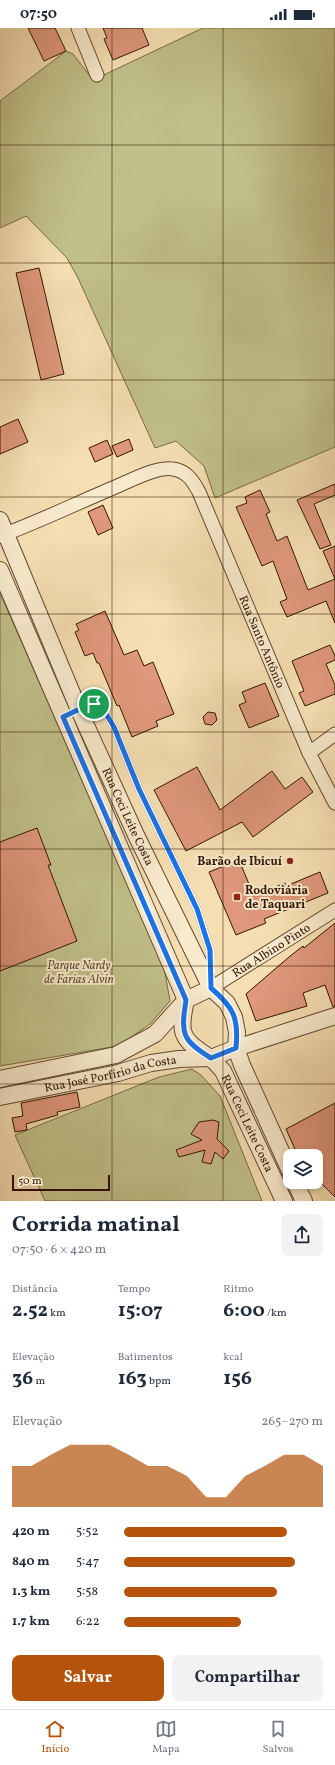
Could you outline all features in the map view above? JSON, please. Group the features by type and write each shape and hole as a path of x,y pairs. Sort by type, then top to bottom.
{"street":[{"path":"78,28 97,75"},
{"name":"Rua Santo Antônio","path":"2,530 162,469 172,468 182,471 191,478 202,499 309,753 335,803"},
{"name":"Rua Ceci Leite Costa","path":"2,530 79,710 136,835 211,988 227,1002 234,1017 237,1032 236,1048 242,1066 283,1156"},
{"name":"Rua Ceci Leite Costa","path":"0,570 186,1000 182,1021 183,1032 187,1040 211,1058 223,1072 284,1201"},
{"path":"63,717 79,710"},
{"path":"309,753 335,734"},
{"name":"Rua Albino Pinto","path":"186,1000 211,988 335,910"},
{"name":"Rua José Porfírio da Costa","path":"0,1079 116,1055 155,1034 186,1000"},
{"name":"Rua José Porfírio da Costa","path":"0,1097 118,1073 151,1063 179,1059 211,1058 236,1048 335,1016"},
{"path":"298,1189 304,1201"}],"lane":[{"name":"Rua Ceci Leite Costa","path":"79,710 88,705 100,704 114,727 139,789 197,909 210,950 211,988"}],"green space":[{"path":"203,28 335,28 335,447 215,498 204,466 176,441 155,448 78,278 67,258 26,216 0,228 0,101 66,51 73,54 93,80"},
{"name":"Parque Nardy de Farias Alvin","path":"0,593 164,967 170,1001 150,1024 118,1046 0,1066"},
{"path":"192,1069 201,1075 220,1096 262,1201 45,1201 15,1135 159,1077"}],"building":[{"path":"28,28 55,28 66,51 44,61"},
{"path":"103,28 142,28 149,45 113,60 104,39 107,38"},
{"path":"39,268 64,374 41,380 16,273"},
{"path":"18,419 28,442 0,454 0,427"},
{"path":"129,439 133,450 117,457 112,446"},
{"path":"107,440 113,454 95,462 89,448"},
{"path":"335,484 335,495 314,504 331,545 320,549 297,500"},
{"path":"260,490 270,512 266,514 277,541 287,536 308,590 335,579 335,623 326,601 287,617 280,602 287,599 273,561 262,566 236,507 247,503 245,497"},
{"path":"103,505 113,528 98,535 88,512"},
{"path":"335,546 335,579 323,551"},
{"path":"105,611 124,655 137,650 144,666 153,662 174,714 156,721 158,726 132,737 99,663 97,663 93,653 85,656 75,632 79,630 76,624"},
{"path":"330,645 335,656 335,660 326,664 335,685 335,694 305,706 299,693 304,691 292,661"},
{"path":"265,683 279,716 249,728 239,705 246,702 242,692"},
{"path":"208,712 215,713 217,720 212,725 205,724 203,717"},
{"path":"197,767 220,810 272,771 285,789 302,777 313,792 253,837 242,822 186,851 154,790"},
{"path":"37,828 51,865 48,865 77,941 0,971 0,842"},
{"path":"239,860 254,896 285,883 286,886 320,872 328,893 264,919 266,923 236,935 209,872"},
{"path":"335,923 335,1007 333,1007 325,985 303,993 307,1006 256,1021 246,994 289,957 303,946 304,948"},
{"path":"77,1092 80,1107 57,1112 58,1115 26,1124 27,1130 15,1132 12,1118 23,1116 21,1103"},
{"path":"335,1103 335,1197 323,1185 323,1149 295,1149 286,1129"},
{"path":"213,1120 219,1122 217,1139 229,1151 223,1159 215,1152 211,1164 202,1162 205,1150 179,1157 176,1150 202,1140 191,1134 199,1122"}],"place":[{"name":"Barão de Ibicuí","path":"290,861"},
{"name":"Rodoviária de Taquari","path":"237,897"}],"route":[{"path":"94,704 100,704 114,727 139,789 197,909 210,950 211,988 227,1002 234,1017 237,1032 236,1048 211,1058 193,1046 187,1040 183,1032 182,1021 186,1000 63,717 88,705 94,704"}]}
